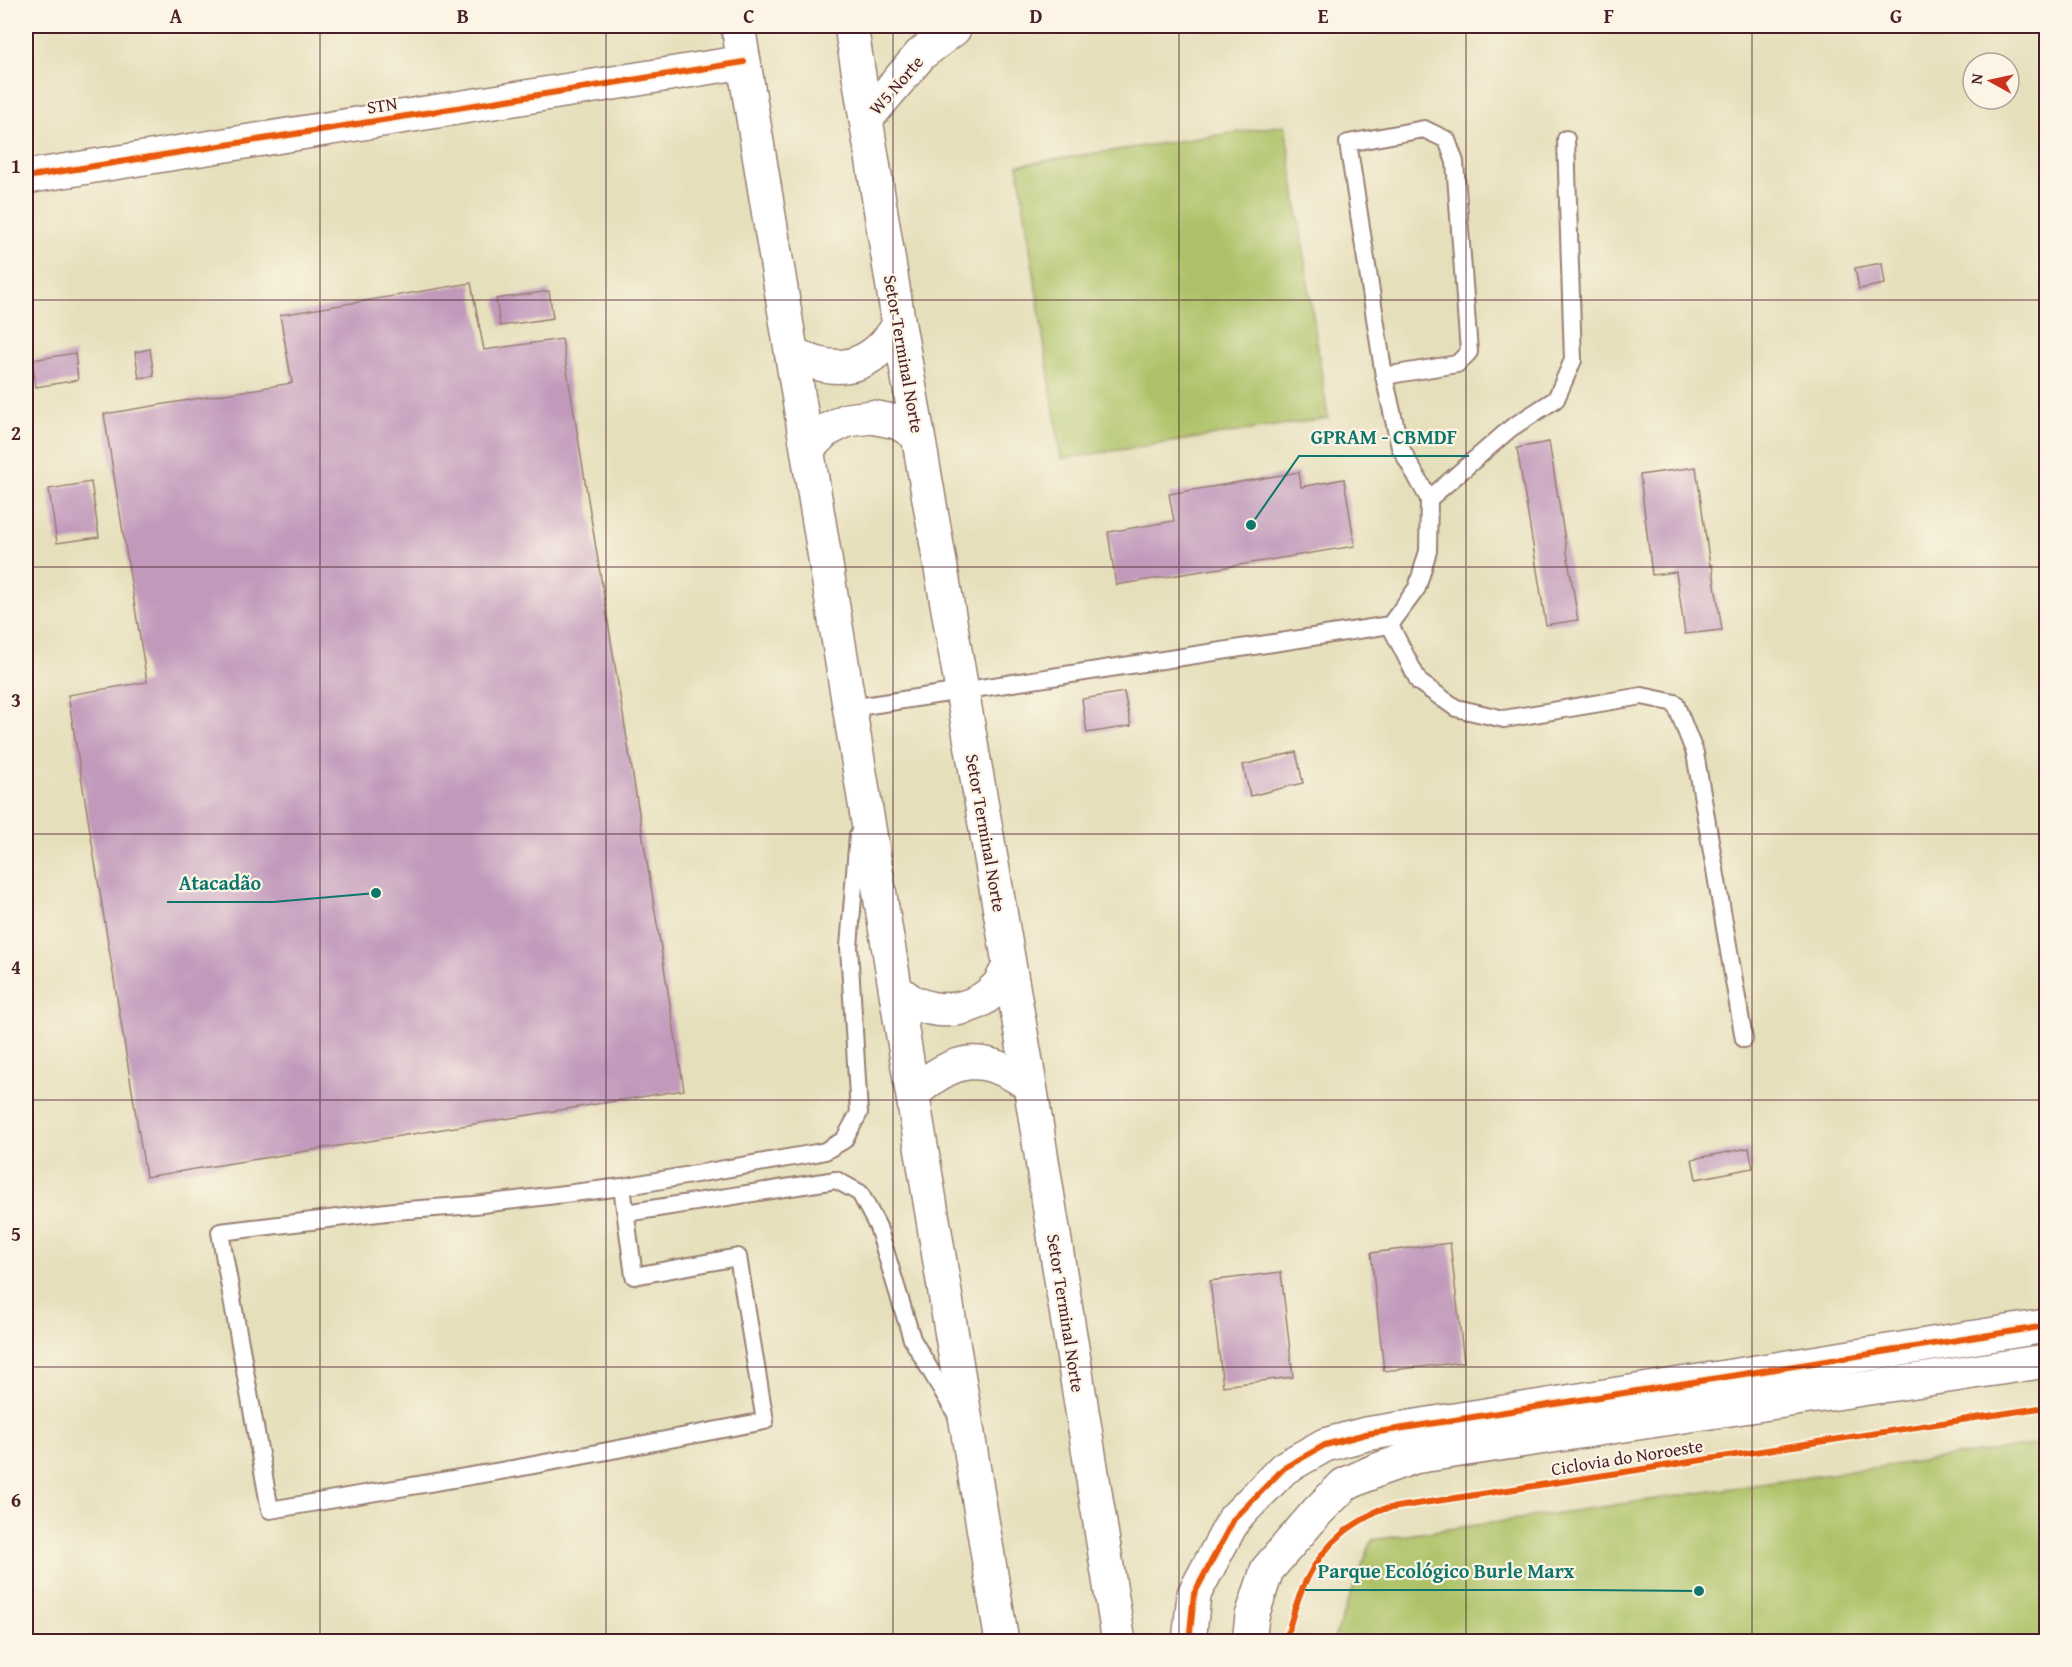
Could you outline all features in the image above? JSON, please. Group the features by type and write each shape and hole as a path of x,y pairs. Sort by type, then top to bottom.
{"main road":[{"path":"738,26 1002,1641"},
{"name":"Setor Terminal Norte","path":"851,26 899,325 1030,1085 1119,1641"},
{"name":"W5 Norte","path":"866,118 921,54 956,27"},
{"name":"STN","path":"26,177 744,62"},
{"path":"791,352 810,363 831,367 852,365 871,357 888,343 899,325"},
{"path":"807,449 825,431 847,420 872,417 897,422 918,435"},
{"path":"896,990 914,1003 936,1010 958,1009 980,1001 989,994 998,986 1009,967"},
{"path":"913,1094 932,1076 956,1065 983,1062 1008,1070 1030,1085"},
{"path":"1189,1641 1194,1594 1234,1519 1284,1468 1325,1445 1366,1434 2046,1326"},
{"path":"1249,1641 1252,1616 1267,1570 1317,1512 1344,1485 1414,1457 2046,1361"}],"lane":[{"path":"851,708 1390,625 1417,588 1428,550 1429,499 1400,447 1384,376 1348,143 1424,129 1447,140 1455,162 1469,352 1457,364 1384,376"},
{"path":"1429,499 1511,428 1556,399 1573,360 1566,139"},
{"path":"1390,625 1419,682 1456,708 1504,719 1642,696 1675,703 1695,753 1744,1039"},
{"path":"622,1187 634,1276 738,1257 765,1421 518,1468 270,1510 219,1232 622,1187 816,1154 844,1140 858,1113 849,947 862,786"},
{"path":"626,1212 836,1180 860,1193 878,1227 912,1339 969,1437"}],"green space":[{"path":"1285,125 1328,418 1061,459 1018,165"},
{"path":"2046,1443 2046,1641 1333,1641 1372,1540"}],"building":[{"path":"1882,263 1885,284 1859,289 1855,268"},
{"path":"471,283 484,350 562,339 684,1090 146,1177 68,695 147,682 104,414 292,383 280,315"},
{"path":"549,291 553,318 500,326 496,299"},
{"path":"150,349 154,376 139,378 135,352"},
{"path":"75,353 78,380 36,387 32,360"},
{"path":"1549,442 1578,620 1546,625 1517,448"},
{"path":"1696,467 1722,630 1685,634 1676,572 1652,575 1640,475"},
{"path":"1299,472 1301,487 1344,479 1355,546 1116,585 1108,532 1174,521 1169,494"},
{"path":"91,482 99,537 57,543 49,489"},
{"path":"1124,692 1131,726 1087,733 1082,699"},
{"path":"1296,752 1303,783 1250,796 1243,765"},
{"path":"1749,1148 1753,1168 1696,1179 1692,1159"},
{"path":"1450,1243 1464,1362 1384,1371 1371,1253"},
{"path":"1281,1272 1293,1377 1223,1386 1210,1281"}],"cycle path":[{"path":"26,177 744,62"},
{"path":"1189,1642 1194,1594 1234,1519 1284,1468 1325,1445 1366,1434 2046,1326"},
{"name":"Ciclovia do Noroeste","path":"1286,1642 1299,1596 1321,1556 1347,1530 1378,1510 2046,1407"}],"place":[{"name":"GPRAM - CBMDF","path":"1251,525"},
{"name":"Atacadão","path":"376,893"},
{"name":"Parque Ecológico Burle Marx","path":"1699,1591"}]}
